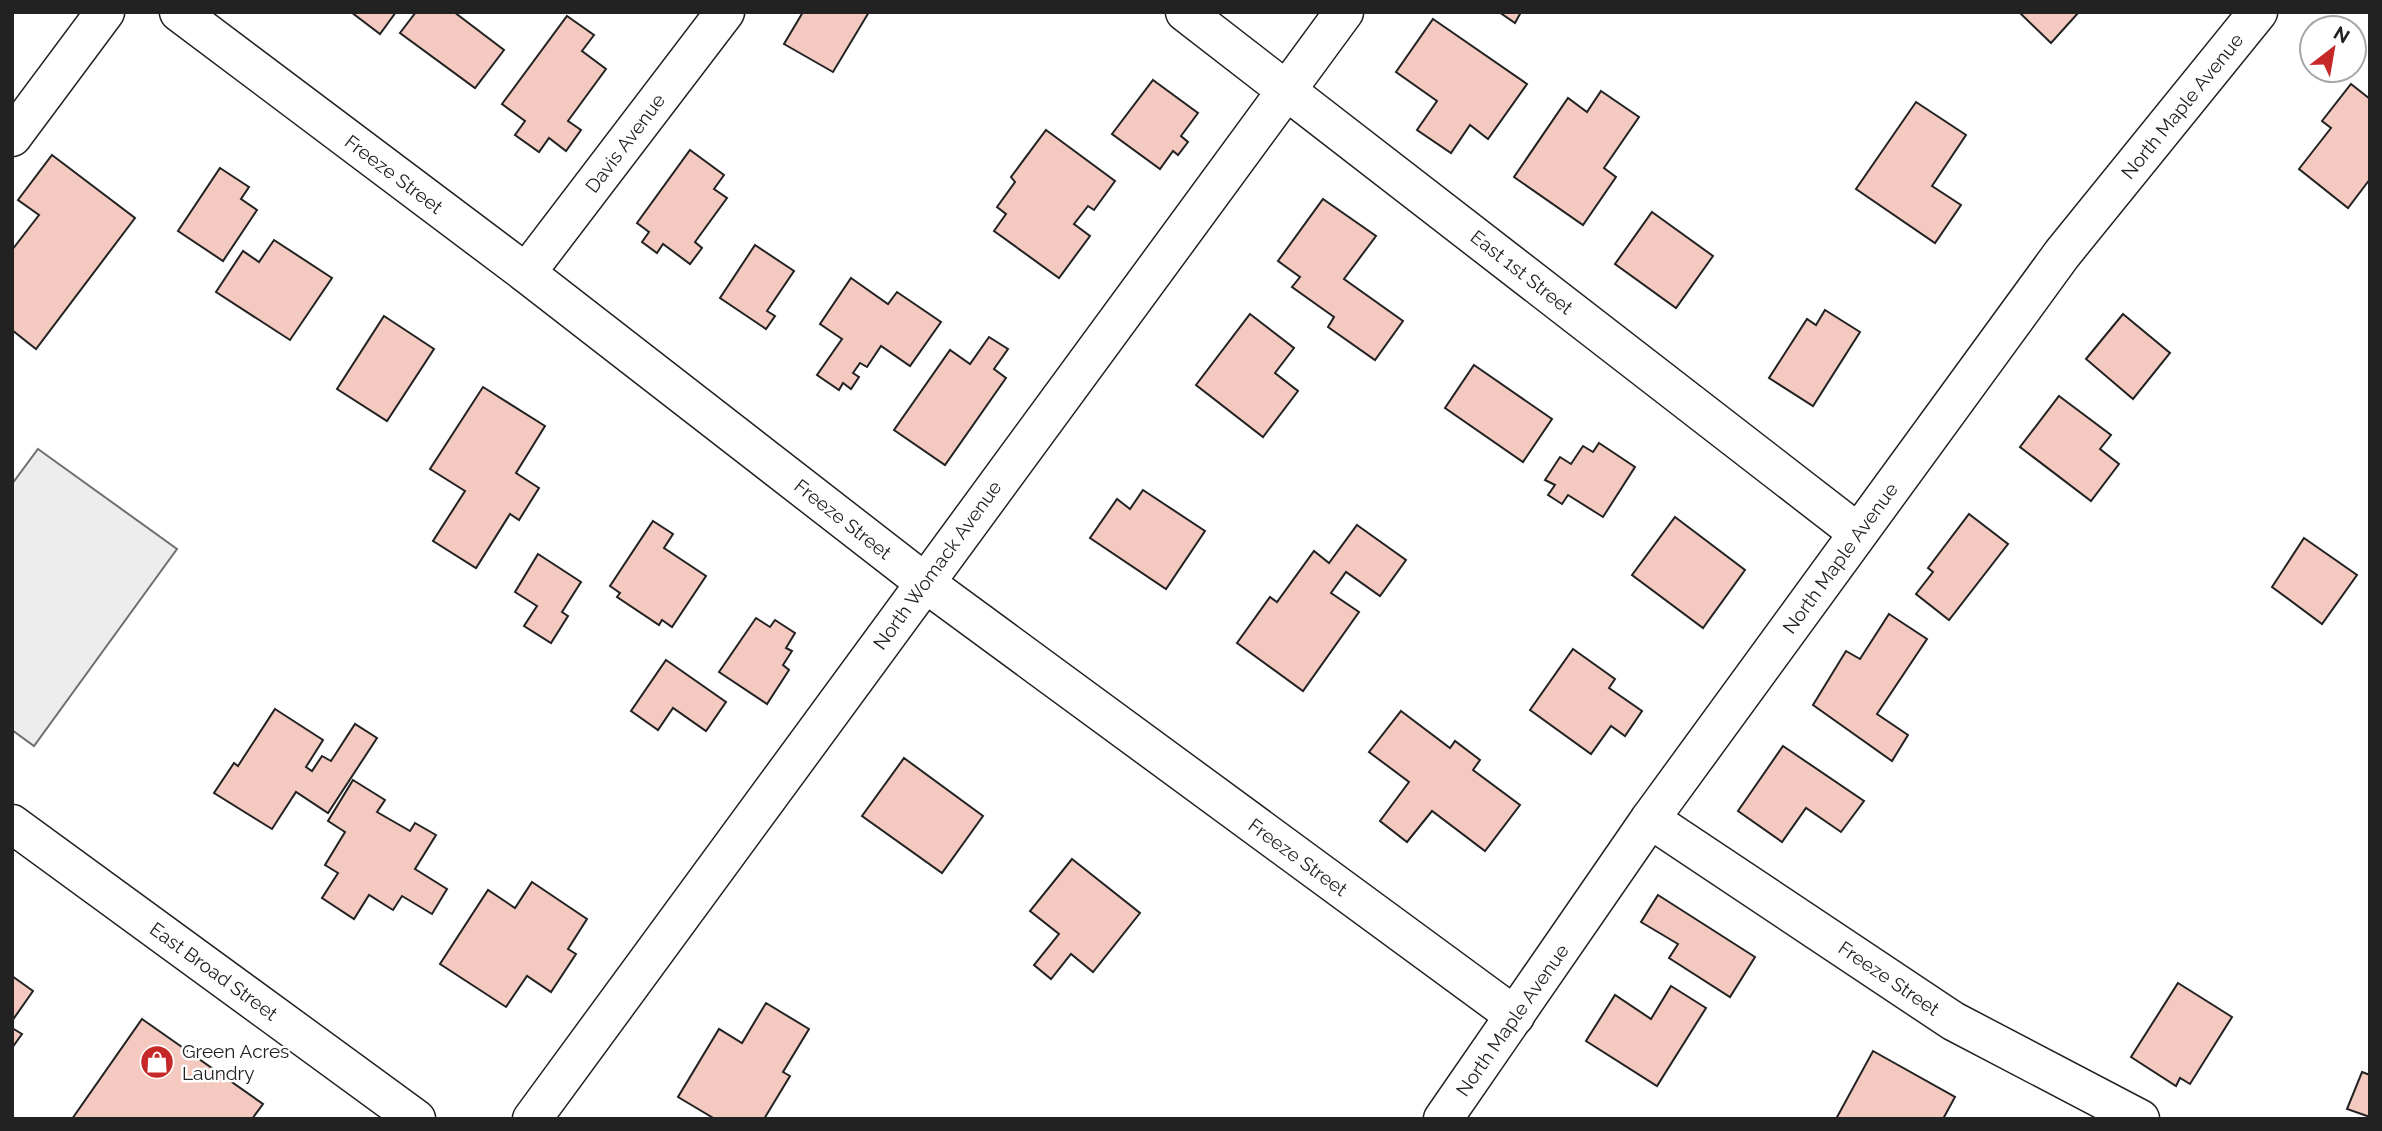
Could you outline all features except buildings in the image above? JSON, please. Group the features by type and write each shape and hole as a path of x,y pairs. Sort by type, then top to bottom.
{"street":[{"path":"12,137 105,12"},
{"name":"Freeze Street","path":"179,12 526,273 924,582 1515,1016"},
{"name":"Davis Avenue","path":"526,273 725,12"},
{"name":"East 1st Street","path":"1185,12 1858,533"},
{"name":"North Womack Avenue","path":"532,1119 1344,12"},
{"name":"North Maple Avenue","path":"1443,1119 1650,818 2062,254 2258,12"},
{"name":"Freeze Street","path":"1650,818 1953,1021 2140,1119"},
{"name":"East Broad Street","path":"12,824 415,1119"}],"shaded area":[{"path":"38,449 177,549 34,746 12,730 12,484"}],"place":[{"name":"Green Acres Laundry","path":"157,1062"}]}
